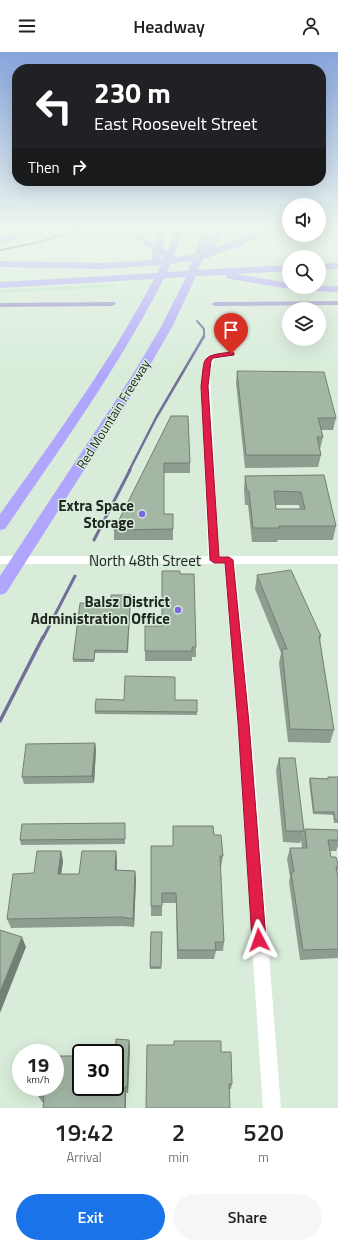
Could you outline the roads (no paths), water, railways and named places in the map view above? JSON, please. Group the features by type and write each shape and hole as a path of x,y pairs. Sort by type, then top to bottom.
{"highway":[{"path":"0,279 12,278"},
{"path":"0,285 114,278"},
{"path":"149,288 151,278"},
{"name":"Red Mountain Freeway","path":"0,525 83,406 129,334 149,288 155,278"},
{"name":"Red Mountain Freeway","path":"0,589 128,391 167,326 190,278"},
{"path":"187,286 192,278"},
{"path":"239,278 282,285"},
{"path":"326,288 338,289"}],"street":[{"path":"231,354 211,357 206,366 205,386 222,560 244,723 272,1108"},
{"name":"North 48th Street","path":"0,560 338,560"}],"waterway":[{"path":"215,304 338,303"},
{"path":"0,305 112,304"},
{"path":"197,321 204,329 204,336"},
{"path":"129,471 156,418 204,336"},
{"path":"94,540 130,470"},
{"path":"43,638 75,576"},
{"path":"0,721 43,637"}],"place":[{"name":"Extra Space Storage","path":"142,514"},
{"name":"Balsz District Administration Office","path":"178,610"}]}
